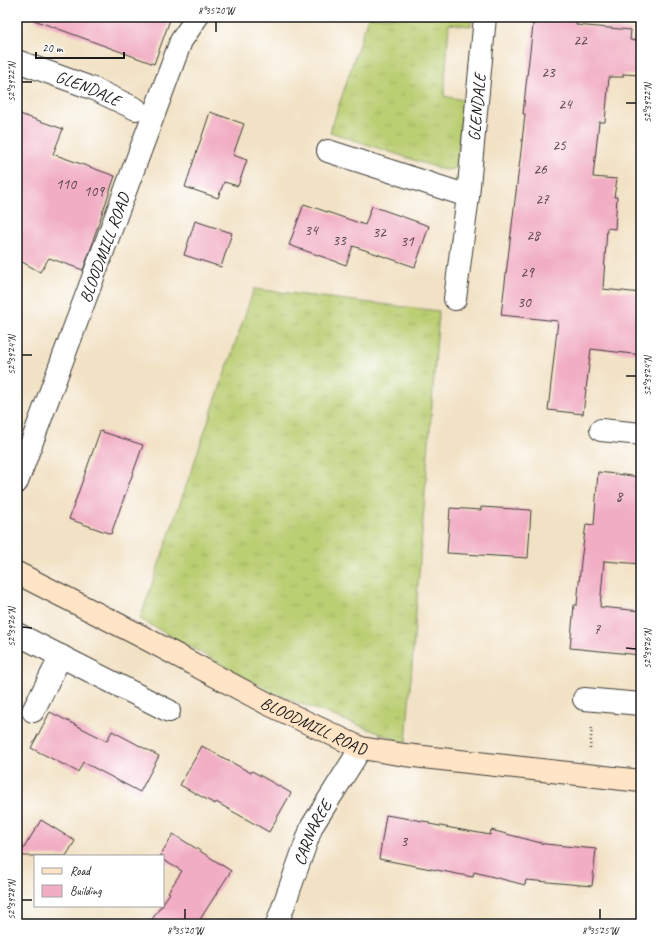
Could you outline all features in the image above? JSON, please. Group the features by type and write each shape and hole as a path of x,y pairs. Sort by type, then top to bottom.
{"street":[{"name":"BLOODMILL ROAD","path":"17,482 182,41 197,17"},
{"name":"GLENDALE","path":"455,299 468,196 485,17"},
{"name":"GLENDALE","path":"17,61 94,89 136,109"},
{"path":"328,151 468,196"},
{"path":"601,430 641,434"},
{"name":"BLOODMILL ROAD","path":"17,573 139,635 268,704 361,748 406,755 641,781"},
{"path":"17,634 168,711"},
{"path":"33,712 61,656"},
{"path":"584,699 641,704"},
{"name":"CARNAREE","path":"277,924 312,826 361,748"}],"green space":[{"path":"368,17 472,17 471,26 449,24 444,96 463,100 457,164 453,169 444,170 330,132"},
{"path":"254,289 439,311 406,743 275,694 140,619"}],"building":[{"path":"35,17 171,17 154,64 34,20"},
{"path":"534,17 577,17 576,25 631,30 630,40 641,41 641,75 623,74 623,77 609,77 605,122 599,122 593,177 617,179 614,197 617,197 615,229 607,228 603,289 641,293 641,355 591,349 583,414 548,410 558,321 501,315 521,151 525,114 523,114"},
{"path":"210,112 244,124 233,155 247,160 238,186 224,182 218,198 185,187"},
{"path":"17,113 63,129 53,154 115,176 83,270 49,258 40,272 17,259"},
{"path":"304,204 365,225 372,206 429,226 415,267 353,246 346,265 289,245"},
{"path":"195,221 232,233 221,267 184,255"},
{"path":"100,431 143,445 111,534 69,519"},
{"path":"598,472 641,477 641,564 604,561 600,607 641,611 641,655 570,648 574,605 577,605 586,524 594,525"},
{"path":"481,507 531,510 528,558 447,553 450,508 481,510"},
{"path":"50,712 107,741 112,731 159,756 140,792 83,762 78,772 31,748"},
{"path":"202,746 251,773 252,771 291,793 269,832 216,802 215,804 180,785"},
{"path":"386,815 429,822 429,824 490,835 491,830 545,844 596,849 592,886 526,880 525,885 474,872 473,877 379,859"},
{"path":"41,820 75,841 67,855 19,856"},
{"path":"173,834 231,871 197,924 149,924 160,907 164,907 164,902 170,893 168,892 182,871 164,861 164,855 161,855"}]}
